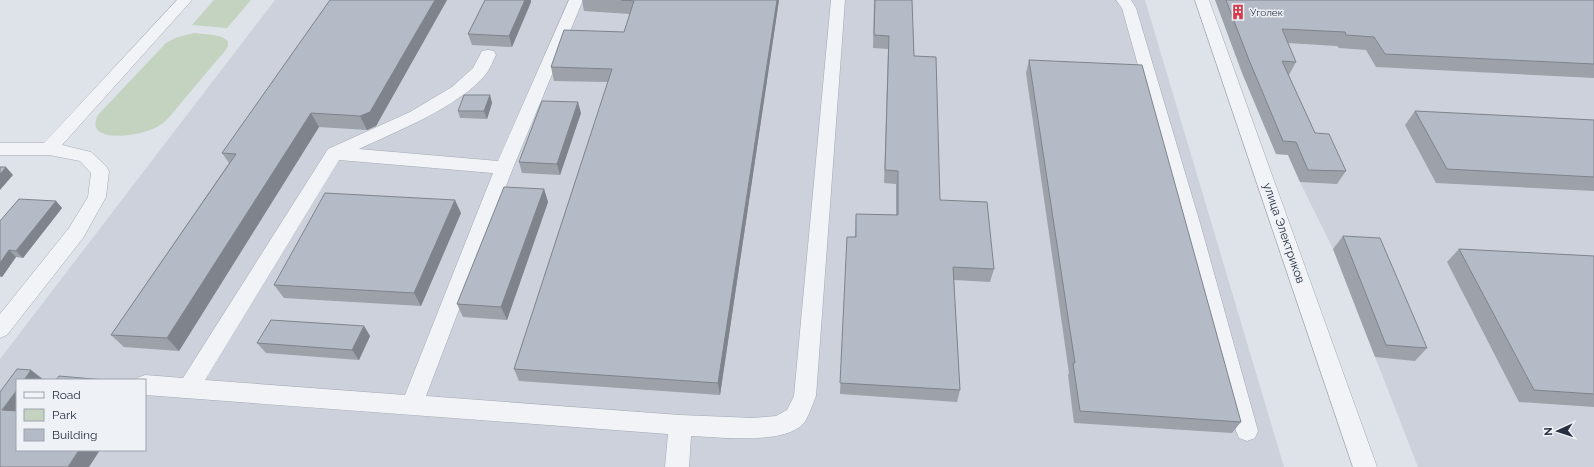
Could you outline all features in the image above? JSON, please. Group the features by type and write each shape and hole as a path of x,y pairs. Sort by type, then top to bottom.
{"street":[{"path":"49,149 185,0"},
{"path":"412,405 504,168 576,0"},
{"path":"146,385 680,425 753,428 779,426 795,417 805,396 838,0"},
{"path":"1123,0 1129,8 1191,223 1247,431"},
{"name":"улица Электриков","path":"1202,0 1365,467"},
{"path":"188,389 334,153 416,116 458,91 480,71 488,56"},
{"path":"0,149 49,149 85,156 100,171 97,197 76,233 0,329"},
{"path":"334,153 504,168"},
{"path":"676,467 680,425"}],"shaded area":[{"path":"275,0 1145,0 1284,467 0,467 0,359"},
{"path":"1594,0 1594,467 1418,467 1333,249 1288,155 1276,154 1232,44"}],"green space":[{"path":"214,0 251,0 227,28 192,25"},
{"path":"194,33 222,37 228,41 228,46 169,118 153,129 130,135 107,135 99,131 95,125 98,115 166,43 175,38"}],"building":[{"path":"330,0 435,0 370,112 360,116 311,113 167,338 111,335 236,154 222,153"},
{"path":"485,0 525,0 509,36 468,34"},
{"path":"621,0 777,0 718,383 514,369 612,69 551,67 564,30 624,32 634,1"},
{"path":"875,0 912,0 914,56 936,57 940,200 987,202 994,269 953,267 960,390 840,383 847,237 856,237 856,214 898,215 898,171 885,170 889,36 874,35"},
{"path":"1226,0 1594,0 1594,64 1385,54 1374,37 1346,35 1345,32 1282,29 1296,62 1282,61 1315,133 1329,134 1346,171 1308,170 1296,142 1283,141"},
{"path":"1029,60 1142,65 1241,422 1080,411 1073,363 1075,363"},
{"path":"464,95 490,95 484,111 458,111"},
{"path":"542,101 578,102 557,164 519,162"},
{"path":"1415,111 1594,120 1594,177 1447,169"},
{"path":"0,167 6,167 0,174"},
{"path":"504,187 544,189 501,307 457,304"},
{"path":"325,193 455,200 414,293 274,285"},
{"path":"19,199 56,201 16,251 9,250 0,263 0,221"},
{"path":"1343,236 1380,238 1427,348 1386,345"},
{"path":"1459,249 1594,256 1594,394 1534,390"},
{"path":"271,320 364,326 352,350 257,343"},
{"path":"17,369 31,370 25,379 16,379 16,391 2,410 16,411 16,451 78,451 68,467 0,467 0,392"},
{"path":"59,376 94,379 57,379"}],"place":[{"name":"Уголек","path":"1238,12"}]}
